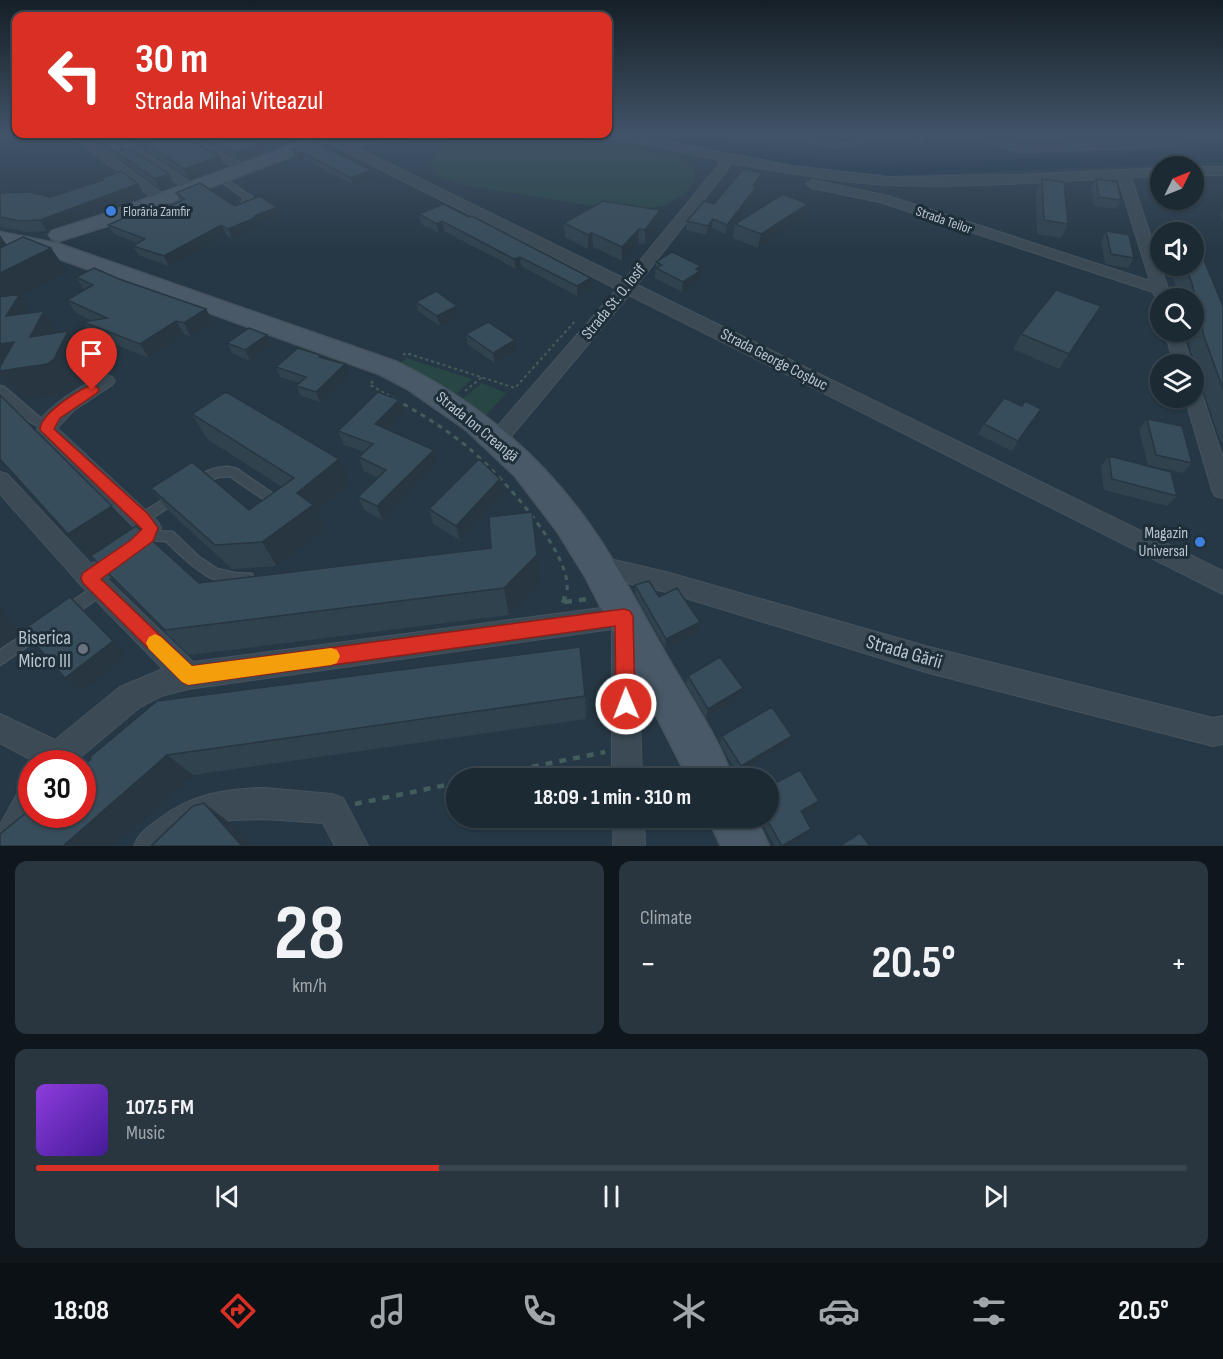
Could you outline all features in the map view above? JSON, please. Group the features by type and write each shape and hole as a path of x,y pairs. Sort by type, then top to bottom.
{"main road":[{"path":"57,246 112,218 229,173"},
{"name":"Strada Ion Creangă","path":"6,239 57,246 388,368 408,377 450,403 497,440 523,465 553,500 597,566 706,768"},
{"path":"736,828 746,846"}],"street":[{"path":"129,173 163,198"},
{"path":"171,173 192,187"},
{"name":"Strada George Coșbuc","path":"404,173 1223,583"},
{"name":"Strada St. O. Iosif","path":"497,440 628,286 715,173"},
{"name":"Strada Teilor","path":"773,173 882,199 1150,290"},
{"path":"823,173 889,181 1020,179 1115,173"},
{"path":"1123,173 1159,288"},
{"path":"95,583 145,527 47,430 47,424 66,406 106,381"},
{"path":"1197,408 1223,490"},
{"path":"0,480 95,583 188,676"},
{"name":"Strada Gării","path":"597,566 666,582 929,660 1220,734"},
{"path":"68,750 130,697 158,684 188,676 624,616 627,768"},
{"path":"0,728 38,750"},
{"path":"150,846 181,821 199,812 220,806 249,803 332,808 352,846"},
{"path":"9,846 11,836 18,823"},
{"path":"628,828 629,846"}],"lane":[{"path":"219,177 248,197 243,209"},
{"path":"0,389 36,421 47,424"},
{"path":"261,577 223,578 211,573 168,536 145,527 204,479 226,470 233,472 279,504"},
{"path":"0,658 95,583"}],"path":[{"path":"527,768 627,748"},
{"path":"332,808 446,785"}],"green space":[{"path":"694,173 694,182 685,194 668,204 639,211 627,211 457,184 435,174"},
{"path":"406,358 472,379 451,399 398,366"},
{"path":"482,383 506,393 482,420 457,403"}],"building":[{"path":"114,173 124,173 138,184 40,220 20,221 0,217 0,193 29,192 50,197 103,180 101,178"},
{"path":"147,173 169,174 155,179"},
{"path":"342,173 363,173 351,178"},
{"path":"739,173 762,173 753,186 757,186 727,225 713,219 708,226 687,221 704,201 714,204"},
{"path":"1042,179 1064,182 1068,224 1044,220"},
{"path":"1096,179 1117,182 1121,200 1099,197"},
{"path":"200,183 235,206 260,196 277,207 228,229 221,225 164,256 133,246 145,239 108,225 143,209 156,213 185,199 176,193"},
{"path":"783,194 808,204 761,234 735,224"},
{"path":"603,201 660,210 645,230 639,229 622,247 592,233 588,235 564,223"},
{"path":"443,204 469,217 472,216 591,278 577,286 520,257 514,259 442,221 437,224 419,214"},
{"path":"1106,231 1129,235 1134,258 1111,254"},
{"path":"23,237 51,248 0,273 0,248"},
{"path":"672,252 701,266 696,269 700,271 683,282 656,268 662,265 656,262"},
{"path":"1204,260 1223,306 1223,389 1204,336 1204,288 1193,288 1189,276 1204,276"},
{"path":"94,268 206,309 184,323 176,321 140,344 83,322 107,318 67,300 93,285 76,277"},
{"path":"1056,290 1101,306 1069,354 1021,334"},
{"path":"436,291 457,306 437,316 416,302"},
{"path":"20,294 6,316 44,311 30,337 68,331 54,359 47,364 0,371 14,342 0,344 0,297"},
{"path":"488,322 515,340 493,353 466,334"},
{"path":"249,328 267,335 245,350 227,343"},
{"path":"298,348 345,364 316,392 296,386 306,377 276,367"},
{"path":"378,392 399,400 375,424 434,450 377,506 358,497 386,470 359,457 373,444 338,431"},
{"path":"224,393 228,393 339,459 297,493 313,505 262,542 215,545 151,488 192,462 249,510 294,478 192,414"},
{"path":"0,395 112,506 68,534 0,459"},
{"path":"1004,398 1022,406 1025,401 1041,409 1018,441 984,424"},
{"path":"1147,419 1182,426 1192,463 1156,455"},
{"path":"1109,456 1171,472 1177,496 1112,479"},
{"path":"479,459 500,479 456,526 429,509"},
{"path":"532,512 537,555 504,588 165,630 91,556 136,526 199,583 491,548 489,517"},
{"path":"649,581 659,597 677,588 700,622 666,639 635,585"},
{"name":"Biserica Micro III","path":"70,597 113,641 65,678 23,630"},
{"path":"580,647 585,696 167,755 96,817 96,752 157,701"},
{"path":"720,657 743,688 708,709 688,676"},
{"path":"772,707 792,736 741,766 722,736"},
{"path":"800,770 819,801 801,811 811,829 782,846 772,828 779,828 779,781"},
{"path":"204,803 242,846 151,846 193,806"},
{"path":"18,819 18,828 84,828 63,846 0,846 0,834"},
{"path":"860,833 870,846 840,846"}],"slow traffic":[{"path":"155,643 188,676 331,656"}],"place":[{"name":"Florăria Zamfir","path":"111,211"},
{"name":"Magazin Universal","path":"1200,542"},
{"name":"Biserica Micro III","path":"83,649"}],"route":[{"path":"92,390 55,415 47,424 47,430 143,518 150,528 147,536 137,545 89,578 188,676 624,616 626,704"}]}
